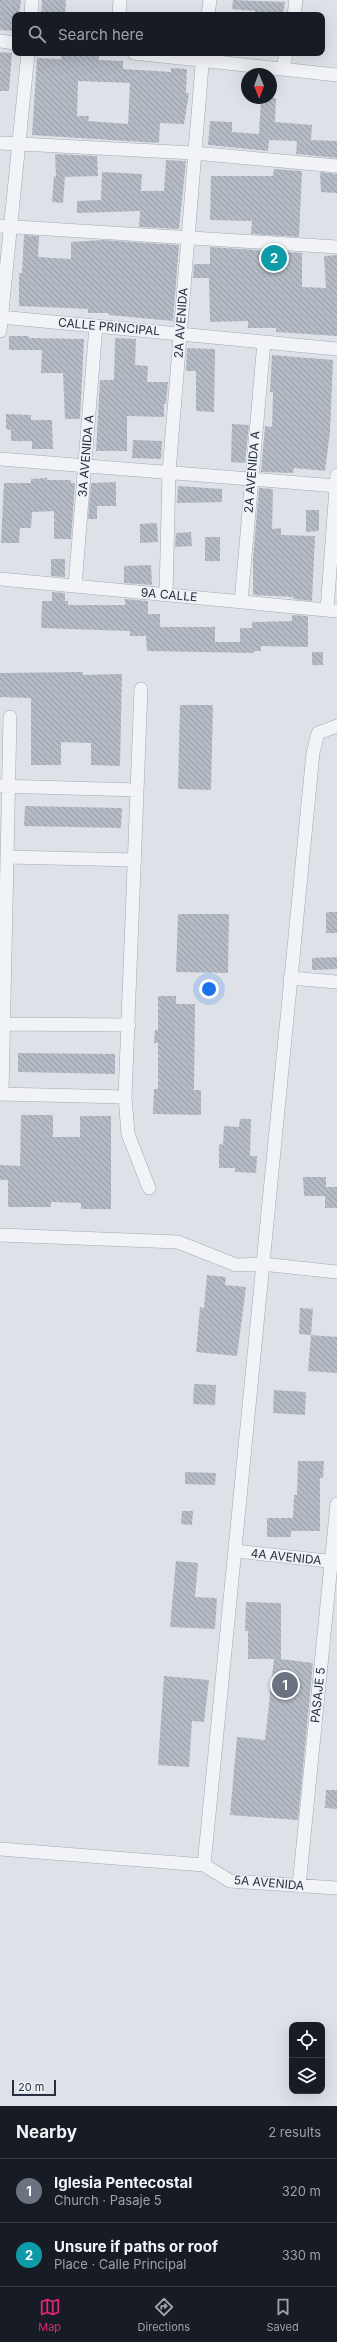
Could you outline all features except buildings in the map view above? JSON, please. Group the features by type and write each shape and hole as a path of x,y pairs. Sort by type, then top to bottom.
{"street":[{"path":"31,12 32,0"},
{"path":"119,12 120,0"},
{"path":"208,12 210,0"},
{"path":"294,12 296,0"},
{"path":"0,41 12,43"},
{"path":"0,331 5,227 18,144 28,56"},
{"path":"203,56 283,69 337,75"},
{"name":"2A AVENIDA","path":"166,594 169,472 187,237 203,56"},
{"path":"283,69 285,56"},
{"path":"0,143 194,153 337,166"},
{"path":"5,227 337,247"},
{"name":"CALLE PRINCIPAL","path":"1,317 337,349"},
{"name":"3A AVENIDA A","path":"75,586 96,326"},
{"name":"2A AVENIDA A","path":"242,602 264,342"},
{"path":"0,459 252,480 337,482 332,611"},
{"name":"9A CALLE","path":"0,579 332,611"},
{"path":"141,689 125,1097 128,1134 149,1188"},
{"path":"10,718 4,786 6,857 2,940 4,1024 1,1094 125,1097"},
{"path":"0,1849 204,1865 236,1551 262,1264 313,752 318,733 337,726"},
{"path":"4,786 137,790"},
{"path":"6,857 135,860"},
{"path":"290,978 337,982"},
{"path":"4,1024 129,1025"},
{"path":"0,1235 178,1242 236,1265 262,1264 337,1272"},
{"name":"PASAJE 5","path":"300,1886 334,1562 337,1504"},
{"name":"4A AVENIDA","path":"236,1551 334,1562"},
{"name":"5A AVENIDA","path":"204,1865 230,1881 337,1888"}],"place":[{"name":"Unsure if paths or roof","path":"274,258"},
{"name":"Iglesia Pentecostal","path":"285,1685"}]}
